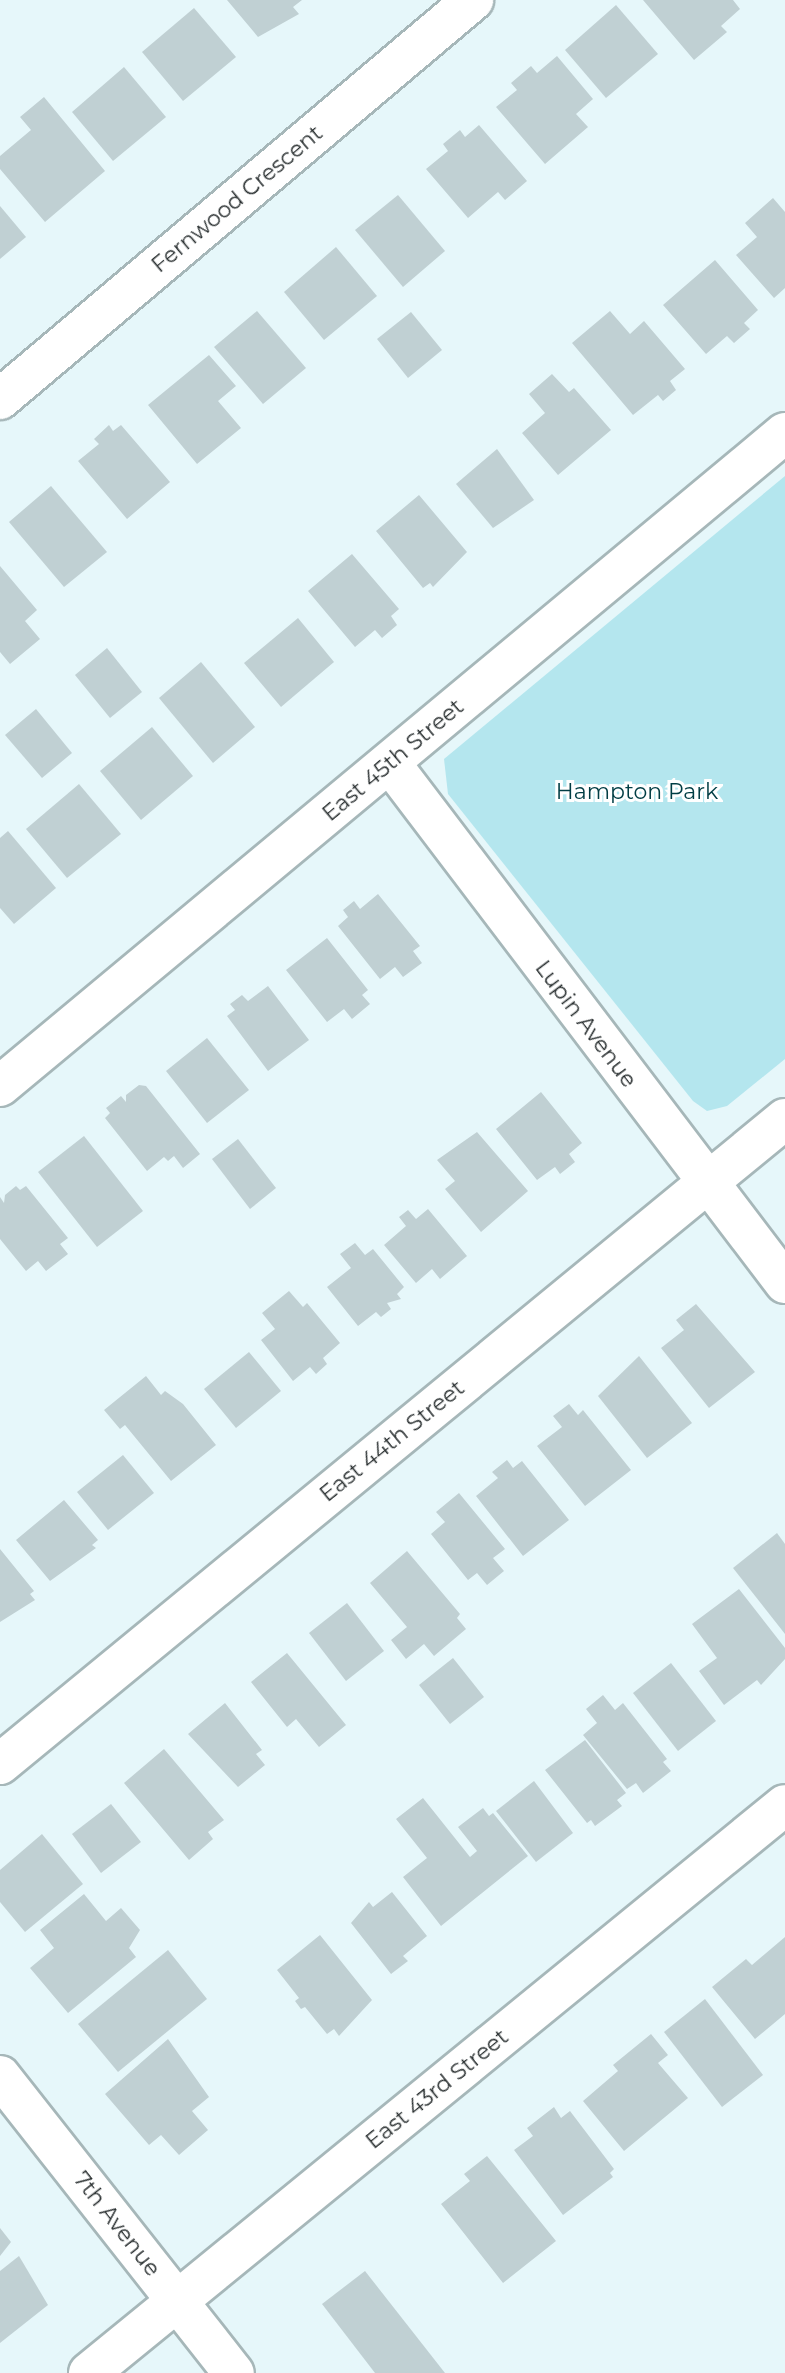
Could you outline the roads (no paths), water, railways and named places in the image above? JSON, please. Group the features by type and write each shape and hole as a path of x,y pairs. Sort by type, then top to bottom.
{"street":[{"name":"Fernwood Crescent","path":"0,399 473,0"},
{"name":"East 45th Street","path":"4,1076 390,763 785,433"},
{"name":"Lupin Avenue","path":"390,763 706,1183 785,1283"},
{"name":"East 44th Street","path":"0,1764 785,1119"},
{"name":"East 43rd Street","path":"89,2373 785,1805"},
{"name":"7th Avenue","path":"0,2076 234,2373"}],"park label":[{"name":"Hampton Park","path":"637,792"}]}
